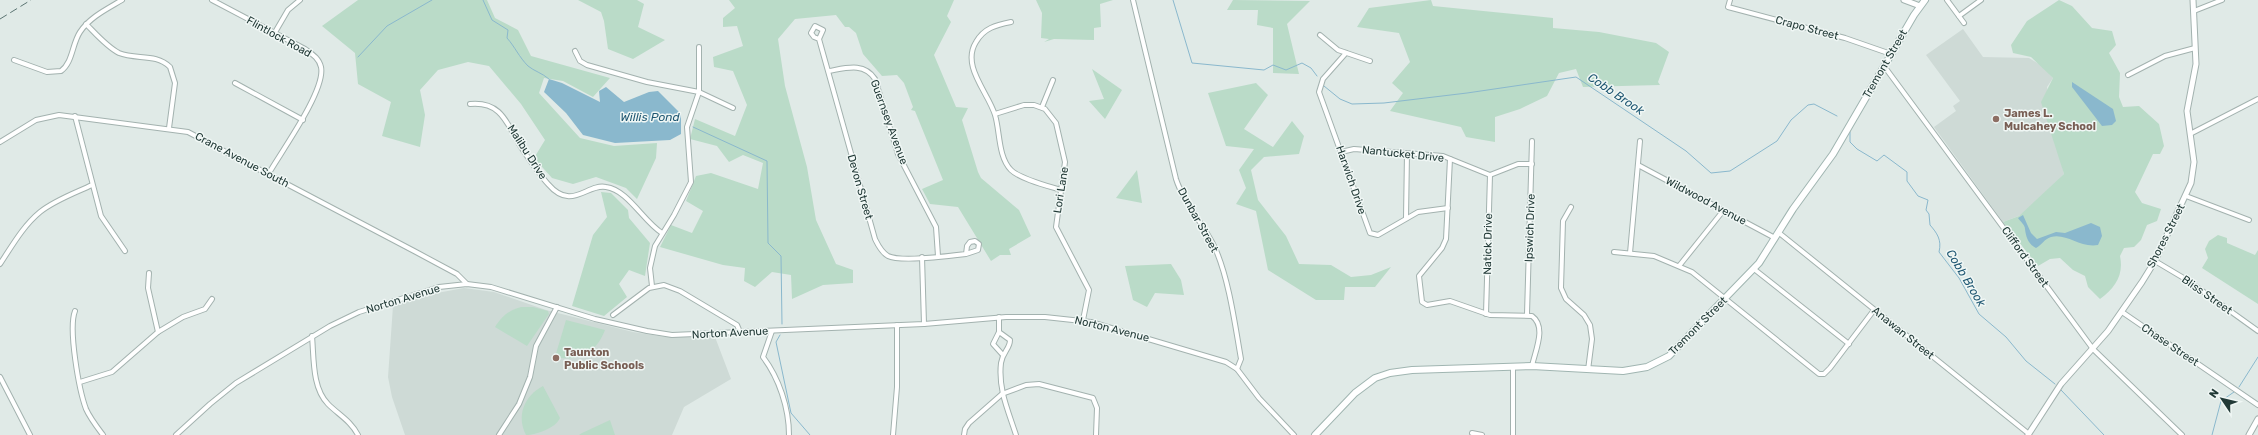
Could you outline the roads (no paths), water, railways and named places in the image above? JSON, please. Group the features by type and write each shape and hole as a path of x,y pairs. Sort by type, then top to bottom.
{"main road":[{"name":"Tremont Street","path":"1318,434 1355,394 1384,374 1412,370 1532,366 1588,371 1627,371 1662,360 1678,348 1754,269 1833,154 1891,54 1925,0"}],"street":[{"path":"14,60 47,72 59,72 68,63 76,38 86,24 122,0"},
{"name":"Flintlock Road","path":"212,0 312,54 321,65 320,79 304,120 286,144 269,173"},
{"path":"274,34 288,10 300,0"},
{"name":"Dunbar Street","path":"1133,0 1176,179 1183,196 1212,242 1220,263 1241,359 1237,369"},
{"name":"Crapo Street","path":"1730,0 1728,7 1845,38 1891,54"},
{"path":"1904,0 1920,6"},
{"path":"1947,0 1964,23"},
{"path":"1959,16 1981,0"},
{"name":"Shores Street","path":"2028,435 2061,384 2093,349 2122,312 2154,261 2186,196 2194,171 2187,104 2196,68 2193,0"},
{"path":"2194,10 2222,0"},
{"path":"1011,22 996,25 985,30 977,40 971,53 973,66 995,114 1004,157 1010,168 1019,175 1061,190"},
{"path":"86,24 110,47 120,53 156,58 170,67 175,83 169,128"},
{"path":"1320,35 1334,48 1370,61"},
{"name":"Devon Street","path":"819,39 878,245 884,253 893,257 966,254"},
{"path":"652,286 651,259 656,241 674,215 690,185 692,174 687,127 699,92 699,47"},
{"path":"2128,75 2164,56 2195,48"},
{"path":"575,51 580,61 587,65 647,82 699,92 733,108"},
{"name":"Harwich Drive","path":"1346,53 1323,79 1319,90 1370,234 1378,235 1406,218 1425,209 1448,208"},
{"name":"Clifford Street","path":"1884,66 2093,349 2182,435"},
{"name":"Guernsey Avenue","path":"829,71 858,67 868,72 875,79 898,154 936,227 938,256"},
{"path":"995,114 1024,105 1042,107 1053,80"},
{"path":"235,83 304,120"},
{"path":"2190,134 2258,99"},
{"name":"Malibu Drive","path":"470,104 482,103 502,114 543,178 557,192 576,196 603,186 608,187 621,194 652,227 662,233"},
{"name":"Lori Lane","path":"1042,107 1055,121 1064,153 1065,168 1056,227 1088,290 1083,320"},
{"name":"Crane Avenue South","path":"0,142 40,118 59,115 169,128 194,134 457,274 467,284"},
{"path":"76,116 92,185 103,220 125,251"},
{"name":"Ipswich Drive","path":"1527,314 1532,141"},
{"path":"1630,253 1640,141"},
{"name":"Nantucket Drive","path":"1341,152 1354,149 1407,153 1450,159 1490,175"},
{"path":"1406,218 1407,153"},
{"path":"1450,159 1446,242 1418,278 1422,302 1427,305 1453,302 1486,314 1527,314 1536,318 1540,327 1532,366"},
{"path":"1490,175 1516,165 1532,164"},
{"name":"Wildwood Avenue","path":"1638,165 1723,210 1776,235"},
{"name":"Natick Drive","path":"1486,314 1490,175"},
{"path":"0,264 19,235 40,211 53,203 92,185"},
{"path":"2186,196 2249,220"},
{"path":"1571,207 1563,220 1561,288 1566,299 1584,315 1590,325 1592,339 1588,371"},
{"path":"1679,266 1723,210"},
{"name":"Anawan Street","path":"1776,235 1874,310 2028,435"},
{"path":"1614,252 1654,256 1679,266 1702,279 1725,300 1821,375 1827,372 1874,310"},
{"path":"922,257 924,324"},
{"name":"Bliss Street","path":"2154,261 2186,280 2258,331"},
{"path":"1754,269 1848,344"},
{"path":"149,273 148,288 158,332"},
{"name":"Norton Avenue","path":"176,435 205,408 236,383 312,336 359,312 434,288 467,284 501,290 605,322 660,334 772,331 924,324 999,318 1045,317 1083,320 1222,360 1237,369 1259,398 1294,435"},
{"path":"613,315 652,286 664,285 680,291 737,325 740,332"},
{"path":"80,382 104,375 117,369 158,332 183,317 204,309 212,298"},
{"path":"499,435 521,399 530,377 536,346 557,307"},
{"path":"75,311 72,324 80,382 86,407 103,435"},
{"name":"Chase Street","path":"2122,312 2258,405"},
{"path":"999,318 999,332 993,344 1002,354"},
{"path":"893,435 897,387 897,325"},
{"path":"772,331 763,357 775,375 781,390 789,435"},
{"path":"999,332 1010,340 1009,347 1002,354 1000,380 1002,394 1016,435"},
{"path":"312,336 316,375 322,394 329,404 348,420 358,435"},
{"path":"1513,367 1513,435"},
{"path":"0,377 30,435"},
{"path":"964,435 965,428 1002,394 1035,384 1093,398 1097,408 1096,435"},
{"path":"2249,435 2258,419"},
{"path":"1472,433 1482,435"}],"water":[{"name":"Willis Pond","path":"549,79 562,83 600,102 599,91 606,87 624,102 649,92 658,91 681,114 681,134 670,140 615,143 583,135 566,113 544,92"},
{"path":"2072,82 2113,109 2116,121 2112,125 2102,126 2072,87"},
{"path":"2023,215 2031,233 2037,239 2056,232 2065,233 2091,223 2100,227 2102,236 2098,245 2085,244 2057,236 2051,237 2036,248 2029,242 2024,226 2018,218"}],"waterway":[{"path":"358,57 387,26 432,0"},
{"path":"483,0 492,20 508,30 507,38 525,63 530,68 549,79"},
{"name":"Cobb Brook","path":"1173,0 1192,63 1264,70 1273,65 1286,70 1302,63 1311,68 1317,76"},
{"name":"Cobb Brook","path":"1324,86 1340,99 1352,104 1384,103 1467,93 1576,77 1686,151 1711,173 1730,171 1777,141 1791,120 1808,105 1814,104 1837,116"},
{"path":"693,127 767,161 768,243 781,256 782,324"},
{"name":"Cobb Brook","path":"1850,132 1850,142 1857,149 1877,161 1884,155 1907,172 1907,181 1918,196 1928,200 1926,210 1929,214 1930,225 1937,234 1939,240 1939,252 1959,278 1979,314 2006,337 2026,361 2055,384"},
{"path":"780,335 776,342 791,413 810,435"},
{"name":"Cobb Brook","path":"2239,387 2258,357"},
{"name":"Cobb Brook","path":"2061,390 2104,435"},
{"name":"Cobb Brook","path":"2212,435 2221,401 2234,392"}],"railway":[{"path":"0,19 31,0"}],"place":[{"name":"James L. Mulcahey School","path":"1996,119"},
{"name":"Taunton Public Schools","path":"556,358"}]}
